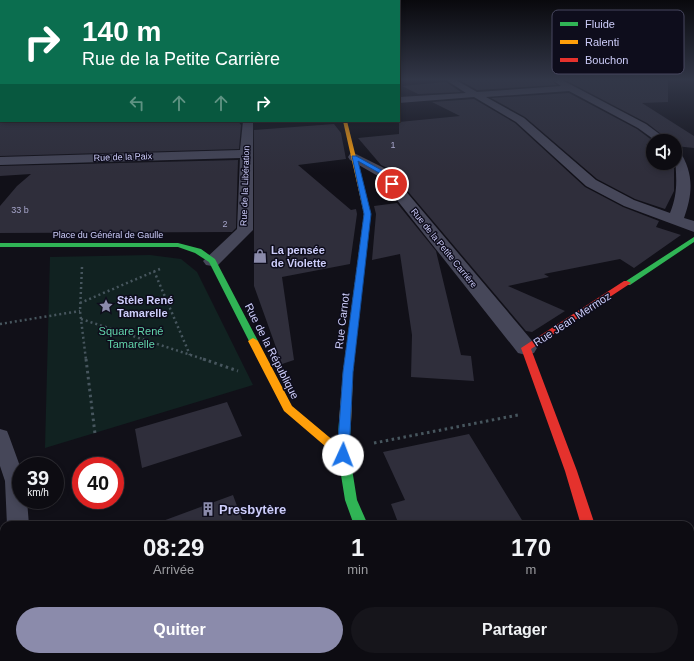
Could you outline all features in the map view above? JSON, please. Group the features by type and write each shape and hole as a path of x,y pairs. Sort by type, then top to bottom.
{"street":[{"path":"504,111 520,120 590,183 630,203 694,226"},
{"path":"613,111 642,126 653,134"},
{"name":"Rue de la Libération","path":"212,261 245,230 248,122"},
{"name":"Rue Carnot","path":"345,122 368,214 348,372 343,452 351,500 359,521"},
{"name":"Rue de la Paix","path":"0,161 246,154"},
{"name":"Rue de la Petite Carrière","path":"354,157 383,173 526,348"},
{"path":"676,219 680,210 685,183 682,169"},
{"name":"Rue Jean Mermoz","path":"587,521 526,348 694,239"},
{"name":"Place du Général de Gaulle","path":"0,245 178,245 198,251 212,261"},
{"name":"Rue de la République","path":"212,261 288,408 343,452"}],"lane":[{"path":"0,436 15,480 18,521"}],"path":[{"path":"90,244 82,256 80,311 95,434"},
{"path":"80,303 198,251"},
{"path":"154,271 190,356"},
{"path":"0,324 80,311"},
{"path":"81,319 242,372"},
{"path":"343,452 548,409"}],"green space":[{"name":"Square René Tamarelle","path":"150,255 181,259 197,272 253,385 45,448 50,257"}],"building":[{"path":"450,111 494,111 515,123 585,187 623,207 659,221 656,227 681,235 634,268 620,259 544,274 549,277 508,286 565,311 532,332 526,331 389,169 381,165 358,138 399,134 399,122 460,116"},
{"path":"514,111 603,111 637,129 646,136 646,170 674,170 674,191 665,209 635,199 597,179 525,117"},
{"path":"624,111 654,111 694,136 694,148 682,147 682,134 661,134 647,123"},
{"path":"0,122 239,122 241,125 239,149 0,156"},
{"path":"334,124 341,133 346,159 298,165 351,210 356,209 357,214 350,264 282,277 294,360 282,364 254,286 254,130"},
{"path":"238,160 236,228 232,232 0,233 0,206 17,186 31,174 0,176 0,166"},
{"path":"397,203 436,251 461,355 471,356 474,381 411,377 412,335 400,254 372,260 376,214 374,206"},
{"path":"227,402 242,436 142,468 135,429"},
{"path":"469,434 523,521 397,521 391,504 405,500 383,452"},
{"name":"Presbytère","path":"233,495 243,521 163,521"}],"traffic: fast":[{"path":"627,283 694,239"},
{"path":"0,245 178,245 198,251 212,261 253,341"},
{"path":"345,422 343,450 351,500 359,521"}],"traffic: slow":[{"path":"345,122 367,214 348,372 345,422"},
{"path":"253,341 288,408 343,455"}],"traffic: jam":[{"path":"587,521 571,471 526,348 627,283"}],"place":[{"name":"La pensée de Violette","path":"260,256"},
{"name":"Stèle René Tamarelle","path":"106,306"},
{"name":"Presbytère","path":"208,509"}],"route":[{"path":"343,455 348,372 368,214 354,157 383,173 392,184"}]}
